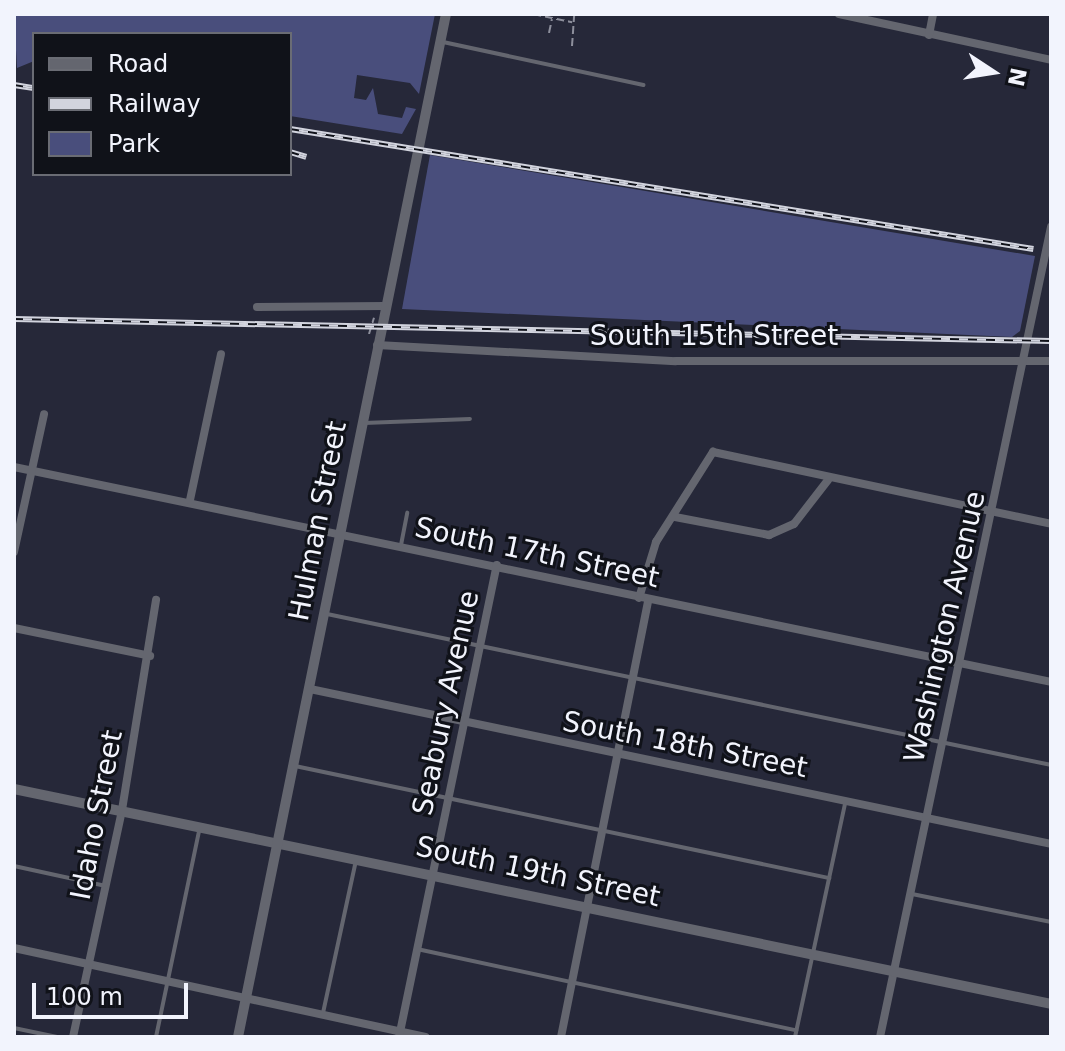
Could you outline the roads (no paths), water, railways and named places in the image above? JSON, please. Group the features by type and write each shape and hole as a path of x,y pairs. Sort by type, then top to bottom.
{"street":[{"name":"Hulman Street","path":"238,1037 446,14"},
{"path":"839,14 1051,60"},
{"path":"929,35 933,14"},
{"name":"Washington Avenue","path":"880,1037 957,664 994,512 1051,227"},
{"path":"257,307 385,306"},
{"name":"South 15th Street","path":"377,345 676,361 1024,357 1051,361"},
{"path":"190,500 221,354"},
{"path":"14,552 44,414"},
{"path":"561,1037 633,677 656,542 675,517 713,452 828,480 1051,524"},
{"name":"South 17th Street","path":"14,467 190,500 644,599 1051,682"},
{"path":"675,517 769,535 794,524 828,480"},
{"name":"Seabury Avenue","path":"399,1035 497,565"},
{"name":"Idaho Street","path":"73,1037 122,810 150,656 156,600"},
{"path":"14,628 150,656"},
{"name":"South 18th Street","path":"310,689 463,724 618,752 1051,844"},
{"name":"South 19th Street","path":"14,789 279,840 585,908 1050,1000"},
{"path":"14,948 323,1013 399,1035 425,1037"}],"lane":[{"path":"440,41 643,85"},
{"path":"362,422 470,419"},
{"path":"401,545 407,513"},
{"path":"324,614 480,643 1051,765"},
{"path":"294,766 602,828 829,878"},
{"path":"795,1037 845,800"},
{"path":"156,1037 201,825"},
{"path":"323,1013 356,858"},
{"path":"14,866 106,886"},
{"path":"909,894 1051,922"},
{"path":"417,949 796,1030"},
{"path":"14,1028 57,1037"}],"railway":[{"path":"14,85 32,88"},
{"path":"292,129 1033,249"},
{"path":"292,153 306,157"},
{"path":"14,319 1051,341"}]}
